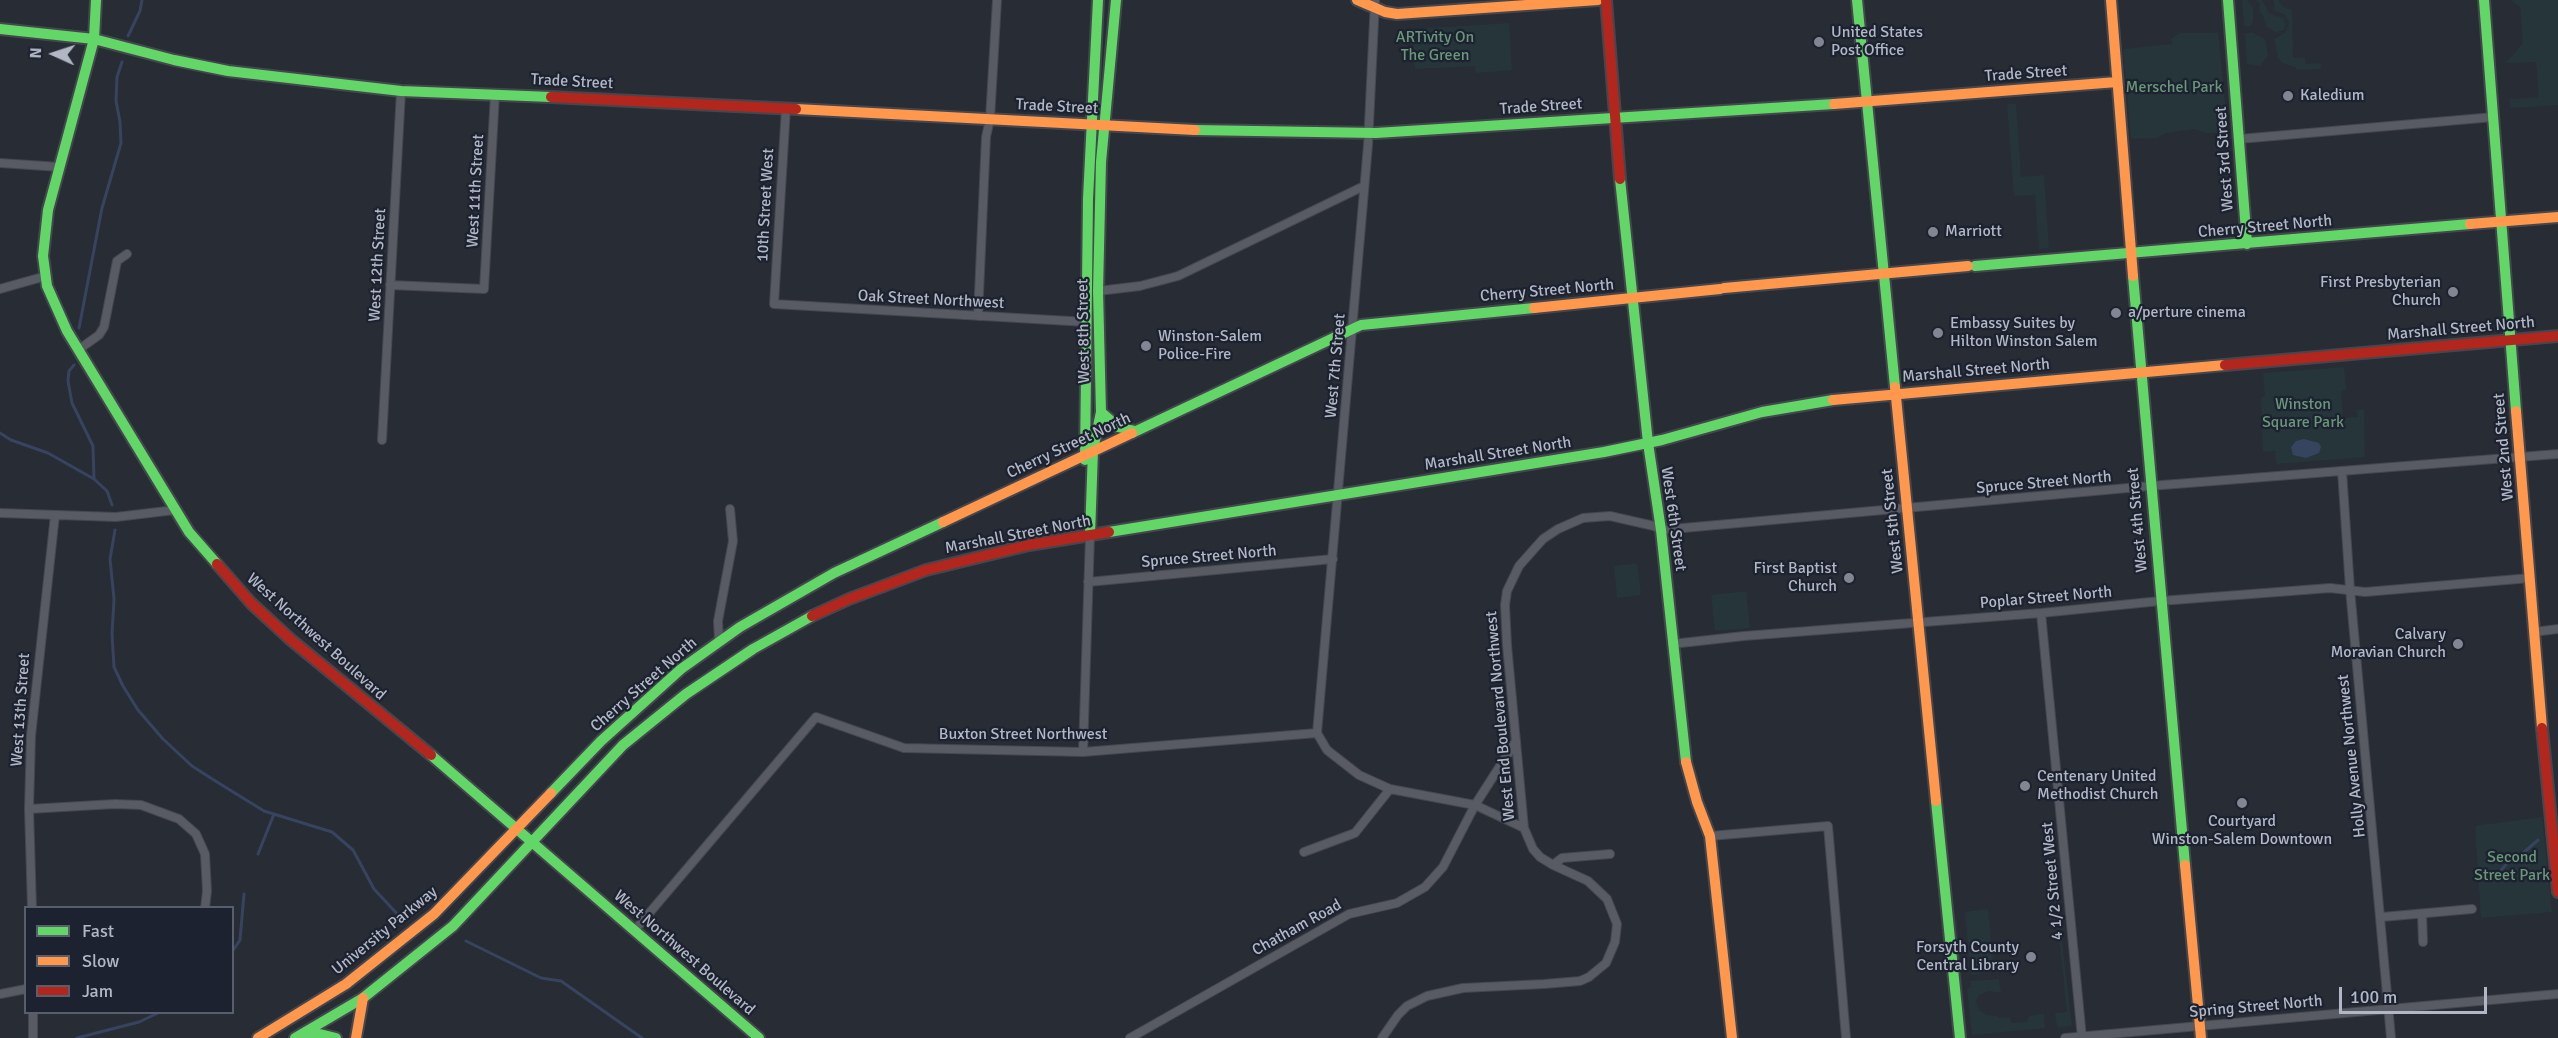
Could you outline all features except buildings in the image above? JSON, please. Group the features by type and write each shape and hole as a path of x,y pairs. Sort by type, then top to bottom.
{"main road":[{"name":"West Northwest Boulevard","path":"96,0 94,39 44,236 43,256 46,276 52,301 78,350 189,532 251,603 759,1038"},
{"name":"West 8th Street","path":"1090,535 1088,199 1098,0"},
{"name":"West 8th Street","path":"1089,452 1101,412 1098,291 1104,125 1116,0"},
{"path":"1357,0 1375,4 1397,14 1598,0"},
{"name":"West 6th Street","path":"1606,0 1615,118 1648,443 1661,530 1686,760 1697,802 1710,836 1732,1038"},
{"name":"West 5th Street","path":"1857,0 1960,1038"},
{"name":"West 4th Street","path":"2111,0 2150,486 2201,1038"},
{"name":"West 3rd Street","path":"2228,0 2247,244"},
{"name":"West 2nd Street","path":"2484,0 2534,632 2555,831 2558,892"},
{"name":"Trade Street","path":"0,29 94,39 174,60 228,71 401,91 786,108 1190,130 1368,132 1867,102 2117,82"},
{"name":"Cherry Street North","path":"516,828 627,715 681,669 771,607 834,573 1352,329 1379,322 1722,288 2558,217"},
{"name":"Marshall Street North","path":"532,842 623,745 707,679 792,627 866,592 934,568 1002,550 1648,443 1793,406 1895,393 2558,336"},
{"path":"1101,412 1118,427 1136,431"},
{"name":"University Parkway","path":"258,1038 346,984 412,932 451,897 516,828"},
{"path":"295,1038 363,998 453,926 532,842"},
{"path":"356,1038 363,998"},
{"path":"309,1038 320,1034 336,1038"}],"street":[{"path":"978,316 986,137 990,119 997,0"},
{"name":"West 7th Street","path":"1317,733 1364,186 1375,4"},
{"name":"West 12th Street","path":"382,440 401,91"},
{"name":"West 11th Street","path":"390,285 484,289 495,94"},
{"name":"10th Street West","path":"774,304 786,108"},
{"path":"2239,139 2494,117"},
{"path":"0,163 60,167"},
{"path":"1098,291 1140,286 1178,276 1364,186"},
{"path":"78,350 99,335 104,327 117,261 127,254"},
{"path":"0,289 46,276"},
{"name":"Oak Street Northwest","path":"774,304 1087,322"},
{"name":"Spruce Street North","path":"1541,541 1570,523 1597,516 1623,518 1661,530 1906,510 2150,486 2558,454"},
{"name":"Holly Avenue Northwest","path":"2342,471 2350,589 2382,917 2391,1038"},
{"path":"719,641 718,621 733,541 730,509"},
{"path":"0,513 125,516 175,510"},
{"name":"West 13th Street","path":"32,906 29,809 32,725 55,515"},
{"name":"West 8th Street","path":"1083,752 1090,535"},
{"name":"West End Boulevard Northwest","path":"1382,1038 1407,1006 1427,996 1463,988 1580,981 1600,969 1611,955 1616,942 1617,924 1612,906 1607,899 1588,881 1553,866 1533,849 1524,828 1505,605 1512,578 1524,559 1541,541"},
{"name":"Spruce Street North","path":"1088,582 1333,559"},
{"name":"Poplar Street North","path":"1672,644 2160,601 2330,588 2365,592 2530,578"},
{"name":"4 1/2 Street West","path":"2041,613 2082,1037"},
{"path":"2534,632 2558,630"},
{"name":"Buxton Street Northwest","path":"634,931 816,717 904,748 1083,752 1317,733"},
{"path":"1317,733 1327,750 1343,765 1359,775 1390,789 1475,805 1524,828"},
{"name":"Chatham Road","path":"1130,1038 1349,914 1385,907 1410,897 1425,887 1443,867 1475,805 1516,741"},
{"path":"1304,852 1355,833 1390,789"},
{"path":"29,809 115,804 141,805 179,819 196,834 205,854 207,873 205,906"},
{"path":"1710,836 1828,826 1846,1038"},
{"path":"1553,866 1562,858 1610,854"},
{"path":"2382,917 2472,909"},
{"path":"2422,914 2423,942"},
{"path":"0,993 24,989"},
{"name":"Spring Street North","path":"2065,1038 2558,994"},
{"path":"33,1014 33,1038"}],"green space":[{"path":"2242,0 2248,0 2253,7 2253,22 2250,26 2244,26"},
{"path":"2256,0 2262,0 2269,13 2283,18 2286,25 2282,31 2275,32 2267,27 2259,11 2260,4"},
{"path":"2273,0 2279,0 2283,7 2292,10 2293,58 2305,57 2306,64 2322,63 2320,69 2297,70 2278,58 2274,39 2285,33 2289,23 2284,14 2273,10 2275,5"},
{"path":"2511,0 2558,0 2558,105 2510,108 2510,99 2539,97 2536,62 2506,63 2523,43 2520,7"},
{"name":"ARTivity On The Green","path":"1509,23 1512,70 1476,73 1475,66 1415,69 1412,29"},
{"name":"Merschel Park","path":"2180,33 2218,33 2228,132 2207,133 2194,129 2166,133 2156,138 2131,139 2123,49 2172,44 2171,39"},
{"path":"2245,33 2253,33 2265,39 2268,56 2260,66 2247,64"},
{"path":"2007,104 2016,104 2021,177 2044,175 2049,248 2039,249 2035,195 2014,196"},
{"name":"Winston Square Park","path":"2344,367 2346,390 2341,391 2343,418 2358,417 2357,410 2364,410 2365,457 2276,464 2275,451 2263,452 2261,397 2265,396 2263,373"},
{"path":"1637,563 1641,595 1617,598 1614,566"},
{"path":"1746,591 1750,628 1715,631 1711,595"},
{"name":"Second Street Park","path":"2542,817 2552,912 2481,918 2475,826"},
{"path":"1988,909 1994,971 1971,975 1965,912"},
{"path":"1955,919 1957,919 1967,1035 1966,1033"},
{"path":"2060,925 2072,1026 2057,1027 2055,1013 2067,1012 2058,926"},
{"path":"1999,979 2001,993 1989,991 1979,995 1976,1001 1979,1010 1987,1015 2000,1018 2010,1017 2013,1023 2027,1022 2029,1016 2044,1014 2045,1028 1972,1035 1967,988 1971,987 1971,981"}],"water":[{"path":"2304,439 2319,443 2321,447 2319,453 2306,458 2293,455 2291,447 2296,441"}],"waterway":[{"path":"128,36 140,11 142,0"},
{"path":"79,328 102,208 121,143 116,101 117,77 122,62"},
{"path":"74,365 69,371 68,381 72,403 93,446 94,479"},
{"path":"0,433 11,440 48,453 94,479 107,491 112,505"},
{"path":"115,530 110,559 114,599 112,634 114,667 138,710 163,739 192,766 217,782 264,811 332,832 353,850 374,889 401,918"},
{"path":"258,854 274,814"},
{"path":"2497,875 2510,860 2522,854 2538,840"},
{"path":"234,949 240,940 244,894"},
{"path":"466,941 541,978 561,981 642,1038"},
{"path":"77,1038 139,1022 156,1014"}],"traffic: fast":[{"path":"96,0 94,39 48,210 43,256 47,286 67,331 189,532 217,564"},
{"path":"1085,460 1088,199 1098,0"},
{"path":"1090,535 1093,450 1101,412 1098,291 1101,162 1116,0"},
{"path":"1857,0 1895,387"},
{"path":"2228,0 2247,244"},
{"path":"2484,0 2516,411"},
{"path":"0,29 94,39 174,60 228,71 401,91 551,97"},
{"path":"1195,130 1376,133 1834,104"},
{"path":"1620,179 1648,443 1661,530 1686,762"},
{"path":"1975,266 2470,224"},
{"path":"2133,276 2185,865"},
{"path":"1132,433 1361,325 1534,308"},
{"path":"1109,532 1604,452 1662,440 1762,412 1833,400"},
{"path":"1101,412 1118,427 1135,431"},
{"path":"551,793 601,741 681,669 740,627 834,573 943,522"},
{"path":"295,1038 363,998 453,926 623,745 686,694 753,649 812,616"},
{"path":"431,755 759,1038"},
{"path":"1936,801 1960,1038"},
{"path":"309,1038 320,1034 336,1038"}],"traffic: slow":[{"path":"1357,0 1385,12 1397,14 1598,0"},
{"path":"2111,0 2133,276"},
{"path":"1834,104 2117,82"},
{"path":"796,109 1195,130"},
{"path":"2470,224 2558,217"},
{"path":"1724,288 1968,266"},
{"path":"1534,308 1720,289"},
{"path":"1833,400 2225,365"},
{"path":"1895,387 1936,801"},
{"path":"2516,411 2542,728"},
{"path":"943,522 1132,433"},
{"path":"1686,762 1697,802 1710,836 1732,1038"},
{"path":"258,1038 346,984 434,914 551,793"},
{"path":"2185,865 2201,1038"},
{"path":"356,1038 363,998"}],"traffic: jam":[{"path":"1606,0 1620,179"},
{"path":"551,97 796,109"},
{"path":"2225,365 2558,336"},
{"path":"812,616 849,599 926,570 1029,545 1109,532"},
{"path":"217,564 251,603 290,639 431,755"},
{"path":"2542,728 2558,892"}],"place":[{"name":"United States Post Office","path":"1819,42"},
{"name":"Kaledium","path":"2288,96"},
{"name":"Marriott","path":"1933,232"},
{"name":"First Presbyterian Church","path":"2453,292"},
{"name":"a/perture cinema","path":"2116,313"},
{"name":"Embassy Suites by Hilton Winston Salem","path":"1938,333"},
{"name":"Winston-Salem Police-Fire","path":"1146,346"},
{"name":"First Baptist Church","path":"1849,578"},
{"name":"Calvary Moravian Church","path":"2458,644"},
{"name":"Centenary United Methodist Church","path":"2025,786"},
{"name":"Courtyard Winston-Salem Downtown","path":"2242,803"},
{"name":"Forsyth County Central Library","path":"2031,957"}]}
